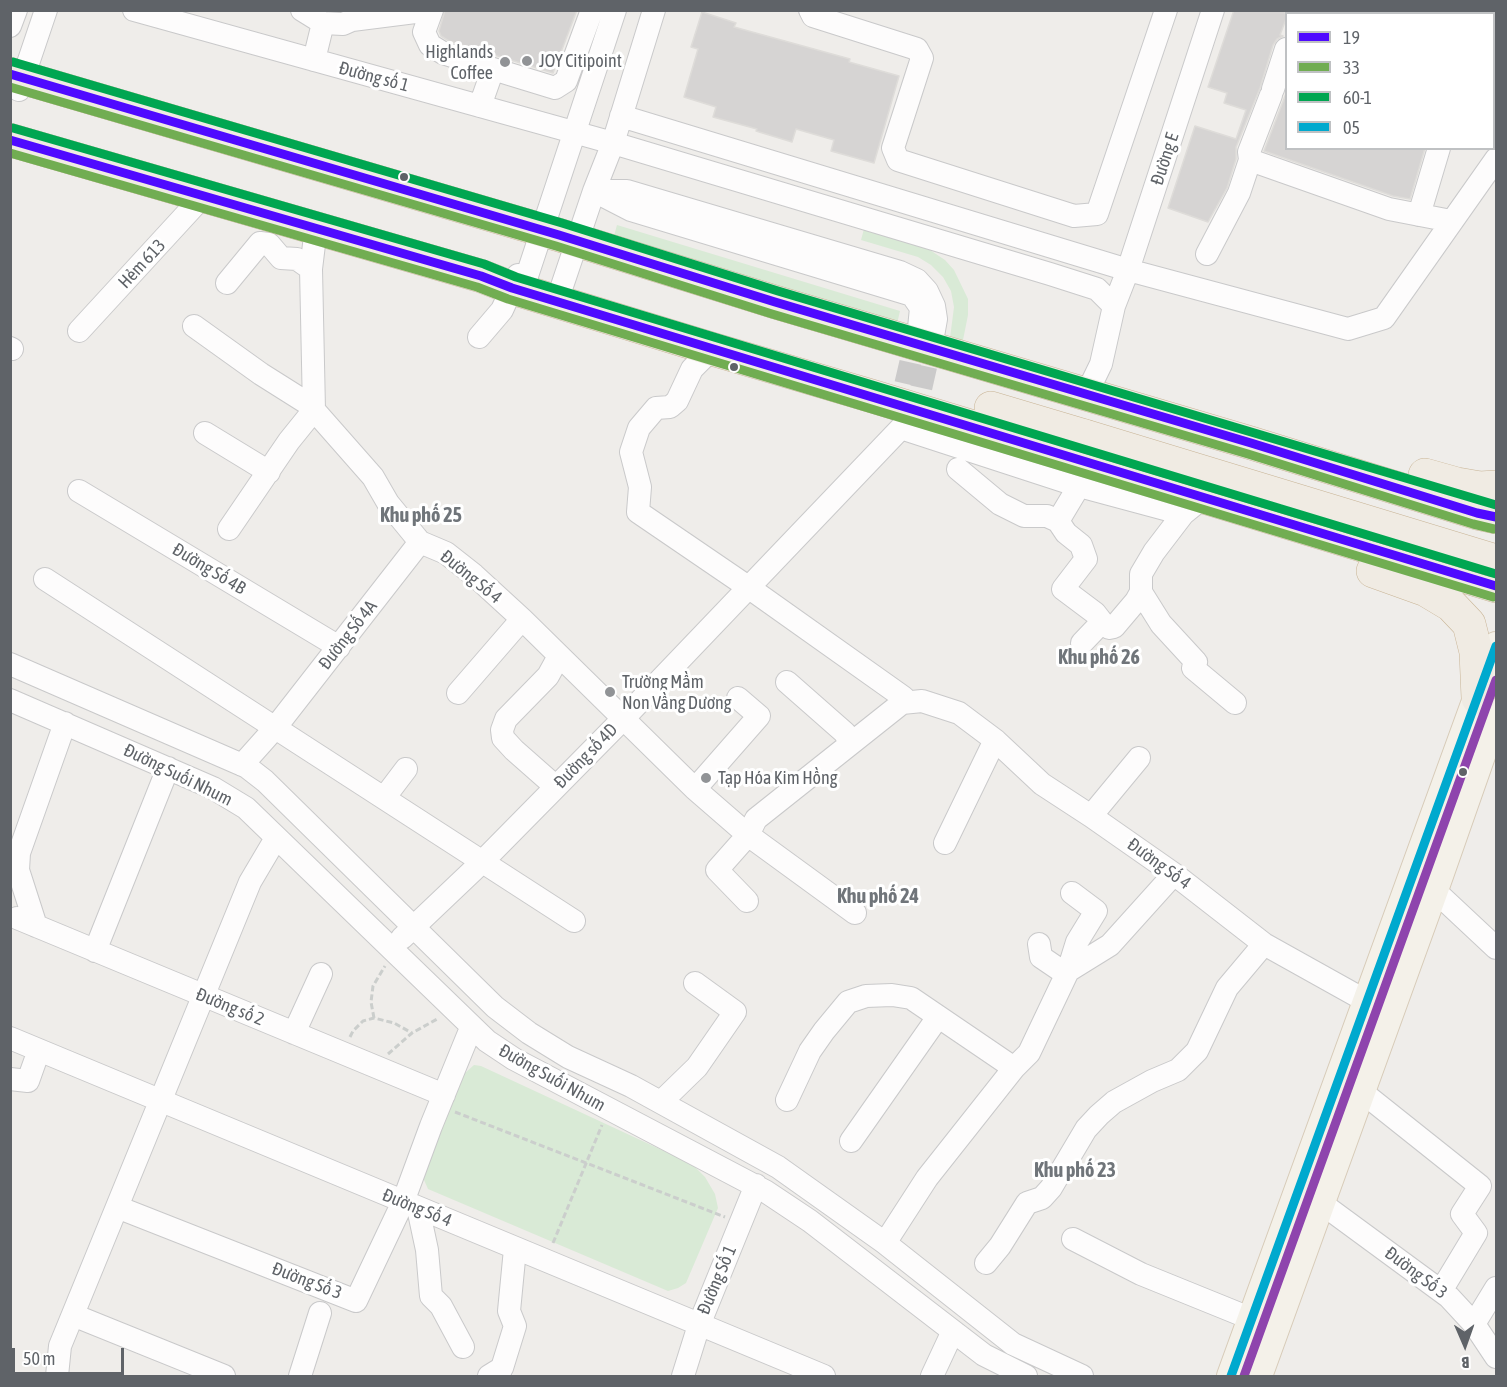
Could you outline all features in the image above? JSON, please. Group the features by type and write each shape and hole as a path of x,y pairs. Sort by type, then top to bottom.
{"highway":[{"path":"16,83 575,247 775,302 1497,561"},
{"path":"10,122 559,293 982,394 1087,415 1251,443 1492,517"},
{"path":"10,140 481,276 520,282"},
{"path":"575,247 982,394 1114,469"},
{"path":"559,293 712,350 1114,469 1202,504 1497,586"},
{"path":"1087,415 1492,517"},
{"path":"1251,443 1289,432 1457,484 1480,488 1497,487"},
{"path":"1202,504 1256,536 1389,576 1426,590 1451,605 1469,624 1474,638 1487,706"},
{"path":"1458,575 1492,517"},
{"path":"1458,575 1496,648"}],"main road":[{"path":"1258,1377 1434,890 1487,706 1496,648"},
{"path":"1231,1377 1368,1002 1487,706"}],"street":[{"path":"10,26 16,10"},
{"path":"16,83 46,10"},
{"name":"Đường số 1","path":"134,10 575,132 1088,286 1097,289 1114,306"},
{"path":"302,10 323,23 343,24 352,15 431,10 424,32 430,45 443,53 555,88 566,81 592,10"},
{"path":"479,337 502,310 520,282 539,236 615,10"},
{"path":"559,293 613,143 654,10"},
{"path":"806,12 917,49 922,58 893,148 898,160 1074,216 1097,214 1166,10"},
{"name":"Đường E","path":"1087,415 1114,306 1214,10"},
{"path":"314,60 323,23"},
{"path":"581,40 603,47"},
{"path":"1207,254 1235,203 1251,160 1249,152 1285,55"},
{"path":"480,106 493,69"},
{"path":"621,116 1128,270 1348,329 1384,318 1497,159"},
{"path":"1419,215 1438,150"},
{"path":"1251,160 1389,209 1451,221"},
{"path":"594,191 630,210 912,295 921,308 926,332"},
{"name":"Hẻm 613","path":"79,331 204,195"},
{"path":"230,529 313,406 311,268 316,228"},
{"path":"227,283 260,243 269,244 281,258 297,259 311,268"},
{"path":"194,326 261,374 313,406"},
{"path":"712,350 692,369 677,401 670,407 656,408 639,428 631,452 640,487 638,512 903,697 902,703 756,819 748,835 717,870 747,901"},
{"name":"Đường Số 4","path":"313,406 373,477 388,503 420,542 446,553 474,575 522,619 622,720 748,835 855,913"},
{"name":"Đường số 4D","path":"393,951 413,926 482,862 622,720 904,421 1079,486"},
{"path":"205,433 269,472"},
{"path":"958,469 1000,504 1024,516 1047,516 1058,521 1066,533 1081,544 1086,559 1063,589 1095,613 1109,628 1114,627 1136,601 1154,552 1202,504"},
{"path":"1058,521 1079,486 1202,504"},
{"name":"Đường Số 4B","path":"79,491 339,647"},
{"name":"Đường Số 4A","path":"242,765 275,728 420,542"},
{"path":"45,579 574,921"},
{"path":"1141,583 1161,624 1196,662 1193,669 1235,703"},
{"path":"458,693 522,619"},
{"path":"1082,643 1102,622"},
{"path":"556,787 514,750 503,738 502,730 506,719 548,676 559,656"},
{"name":"Đường Suối Nhum","path":"10,664 242,765 265,781 495,1007 529,1033 568,1057 661,1102 778,1167 885,1243 1013,1344 1082,1377"},
{"path":"787,682 845,733 850,744"},
{"path":"695,789 759,716 738,698"},
{"name":"Đường Suối Nhum","path":"10,700 213,788 246,808 487,1041 514,1059 756,1185 810,1221 984,1355 1026,1377"},
{"name":"Đường Số 4","path":"902,703 922,701 959,713 995,740 1041,784 1174,874 1264,944 1368,1002"},
{"name":"Đường số 2","path":"65,723 19,853 18,870 26,922 380,1069 441,1101"},
{"path":"945,843 995,740"},
{"path":"1091,816 1139,758"},
{"path":"95,951 168,768"},
{"path":"384,798 406,769"},
{"path":"57,1377 60,1346 250,882 276,838"},
{"path":"1067,973 1110,945 1174,874"},
{"path":"1434,890 1497,948"},
{"path":"885,1243 927,1178 1014,1068 1029,1053 1067,973 1077,942 1096,911 1072,893"},
{"path":"1039,944 1041,957 1067,973"},
{"path":"986,1263 1000,1246 1027,1203 1042,1198 1051,1188 1086,1130 1099,1114 1124,1097 1178,1070 1197,1051 1227,988 1264,944"},
{"path":"294,1034 321,974"},
{"path":"661,1102 698,1067 735,1012 694,983"},
{"path":"787,1100 810,1051 824,1031 848,1002 866,996 892,995 911,998 1014,1068"},
{"path":"851,1141 938,1017"},
{"name":"Đường Số 3","path":"117,1207 356,1300 410,1205 441,1101 471,1028"},
{"name":"Đường Số 4","path":"10,1038 824,1377"},
{"path":"10,1079 28,1082 39,1050"},
{"path":"1362,1092 1480,1186 1462,1214 1476,1233 1441,1291"},
{"name":"Đường Số 1","path":"683,1377 699,1325 756,1185"},
{"name":"Đường Số 3","path":"1321,1203 1458,1305 1496,1355"},
{"path":"410,1205 427,1250 431,1296 441,1306 463,1347"},
{"path":"1073,1239 1141,1274 1252,1319"},
{"path":"489,1377 502,1368 515,1326 510,1311 515,1249"},
{"path":"1474,1324 1497,1288"},
{"path":"300,1377 320,1313"},
{"path":"73,1315 224,1377"},
{"path":"932,1377 953,1331"}],"path":[{"path":"374,1018 371,1002 373,986 393,951"},
{"path":"380,1069 388,1053 412,1033 454,1010"},
{"path":"344,1054 353,1031 363,1021 374,1018 394,1023 412,1033"},
{"path":"441,1101 585,1163 741,1223"},
{"path":"545,1262 608,1109"}],"green space":[{"path":"617,225 900,311 897,324 614,236"},
{"path":"864,229 927,248 945,260 954,270 968,299 968,315 963,340 950,338 954,307 951,291 943,277 931,265 918,257 861,240"},
{"path":"474,1065 481,1066 692,1164 705,1177 715,1194 718,1208 686,1283 668,1291 428,1189 421,1173 465,1073"}],"building":[{"name":"JOY Citipoint","path":"445,10 577,10 553,73 449,41 441,36 439,31"},
{"path":"1234,10 1285,10 1285,22 1280,35 1283,36 1273,45 1260,88 1236,147 1236,159 1227,188 1208,222 1168,208 1195,126 1236,139 1246,110 1224,103 1227,93 1208,87"},
{"path":"702,12 736,23 734,27 850,59 849,62 899,76 874,163 831,151 834,140 796,129 792,142 756,131 757,129 713,117 716,107 684,97 698,49 691,47"},
{"path":"1285,96 1285,150 1424,150 1410,199 1393,196 1264,151"}],"tunnel":[{"path":"898,416 918,329"},
{"path":"914,420 933,336"}],"transit line":[{"name":"60-1","path":"13,62 562,223 778,291 1496,505"},
{"name":"19","path":"10,74 559,235 775,302 1496,517"},
{"name":"33","path":"10,87 556,246 772,314 1494,529"},
{"name":"60-1","path":"13,128 484,264 516,277 1496,574"},
{"name":"19","path":"10,140 481,276 512,288 1496,586"},
{"name":"33","path":"10,153 477,287 508,299 1493,597"},
{"name":"05","path":"1231,1376 1496,646"},
{"path":"1244,1376 1496,680"}],"place":[{"name":"JOY Citipoint","path":"527,61"},
{"name":"Highlands Coffee","path":"505,62"},
{"name":"Trường Mầm Non Vầng Dương","path":"610,692"},
{"name":"Tạp Hóa Kim Hồng","path":"706,778"}],"district":[{"name":"Khu phố 25","path":"421,516"},
{"name":"Khu phố 26","path":"1099,658"},
{"name":"Khu phố 24","path":"878,897"},
{"name":"Khu phố 23","path":"1075,1171"}]}
